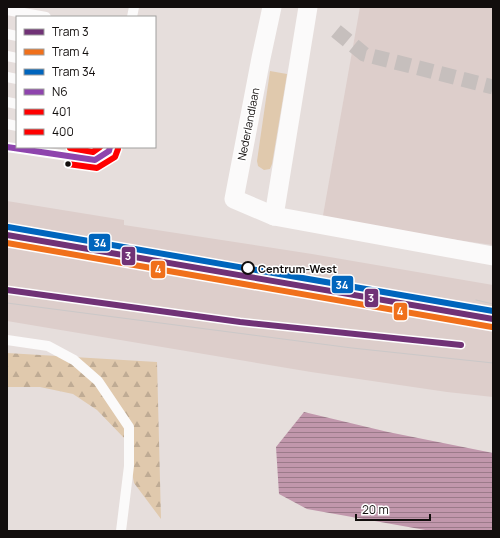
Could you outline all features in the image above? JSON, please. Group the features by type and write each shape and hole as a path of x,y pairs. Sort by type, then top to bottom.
{"street":[{"name":"Nederlandlaan","path":"272,7 234,199 274,216 493,256"},
{"path":"274,216 308,7"}],"lane":[{"path":"7,10 40,16"},
{"path":"7,147 95,160 109,151 110,148"},
{"path":"7,340 48,346 74,360 98,381 129,427 129,466 121,531"}],"shaded area":[{"path":"360,7 493,7 493,245 322,221"},
{"path":"7,201 124,220 124,225 312,254 493,285 493,397 447,392 311,372 7,321"},
{"path":"304,412 388,432 493,453 493,531 431,531 307,509 279,494 276,447"}],"green space":[{"path":"270,71 287,74 272,164 270,169 264,170 258,166 257,161"},
{"path":"7,353 157,362 161,519 134,483 126,440 97,410 73,394 40,387 7,387"}],"tunnel":[{"path":"336,31 364,54 493,87"}],"tram line":[{"name":"34","path":"8,227 493,311"},
{"name":"3","path":"7,235 493,319"},
{"name":"4","path":"7,243 492,327"},
{"name":"3","path":"7,290 240,322 461,345"},
{"path":"476,300 493,304"},
{"path":"7,303 352,348 493,363"},
{"path":"478,317 493,320"}],"transit line":[{"name":"N6","path":"7,147 95,160 109,151 110,148"},
{"name":"400","path":"70,148 93,152 99,148"},
{"name":"401","path":"68,164 97,168 115,157 118,149"}],"place":[{"name":"Centrum-West","path":"248,268"}]}
